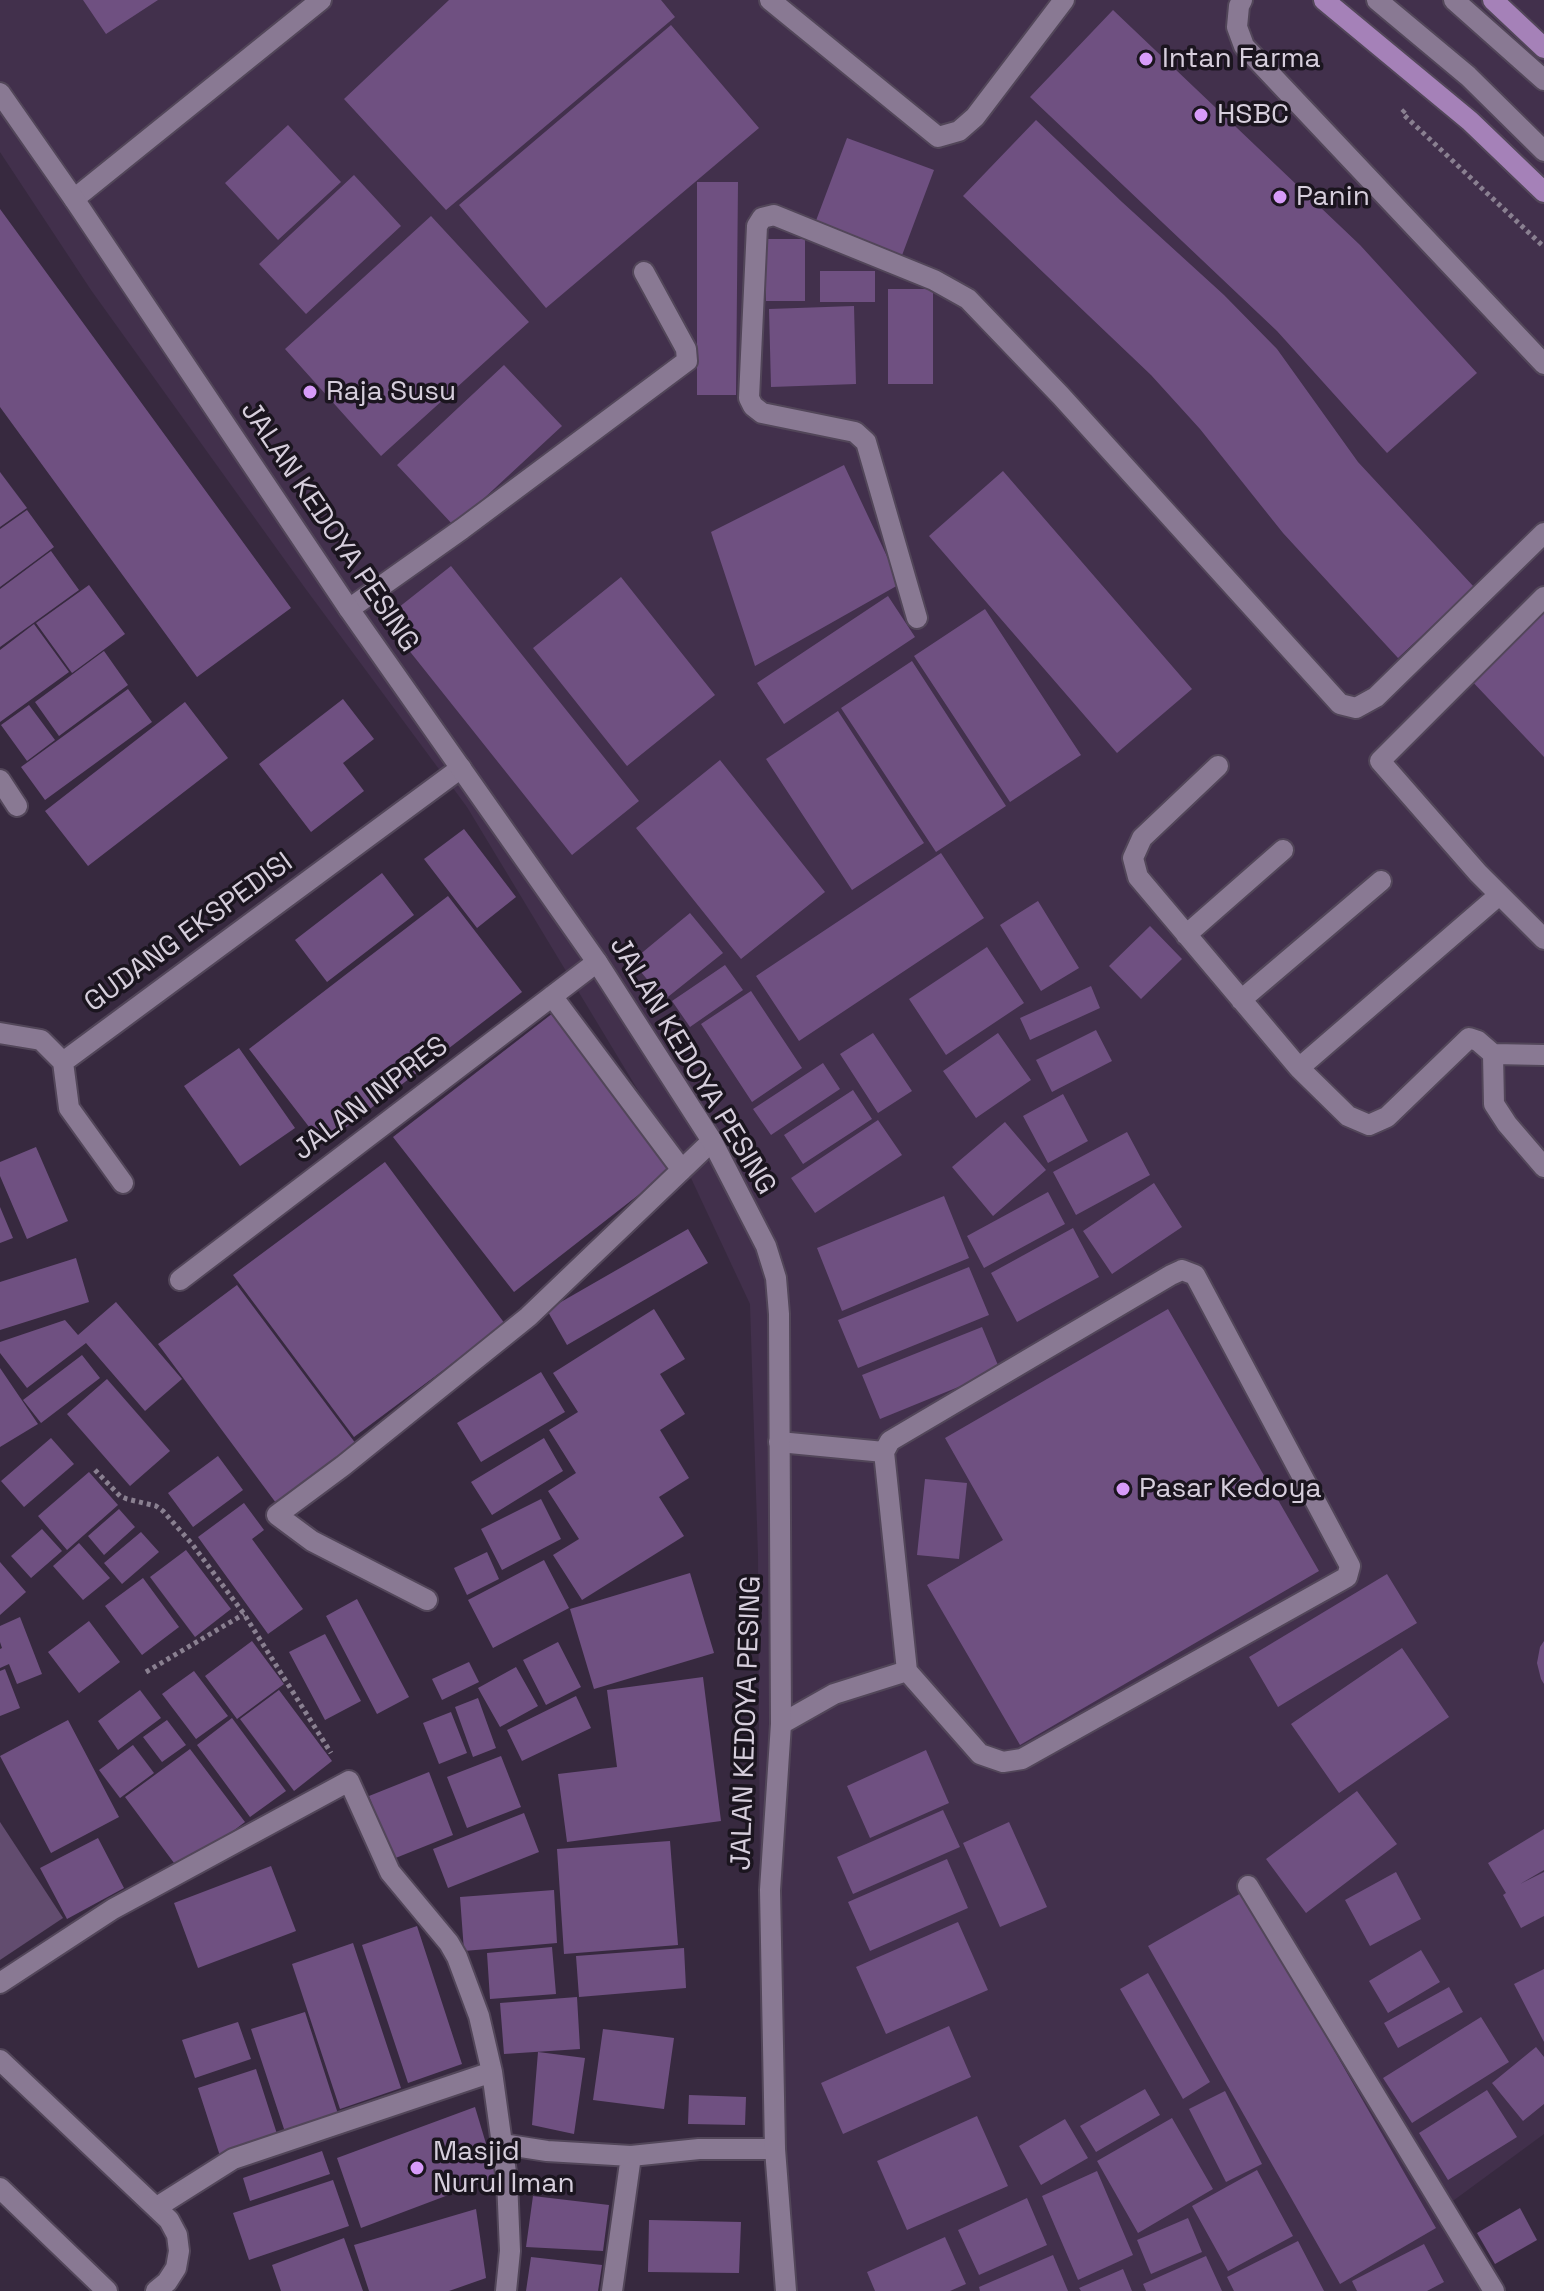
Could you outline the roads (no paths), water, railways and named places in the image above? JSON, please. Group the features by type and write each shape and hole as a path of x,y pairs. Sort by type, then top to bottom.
{"main road":[{"path":"1324,0 1470,121 1544,192"},
{"path":"1493,0 1544,48"}],"street":[{"path":"74,199 321,0"},
{"path":"776,2 938,137 959,131 975,117 1064,0"},
{"path":"1242,0 1237,27 1244,46 1544,364"},
{"path":"1377,0 1468,76 1544,151"},
{"path":"1454,0 1544,80"},
{"name":"JALAN KEDOYA PESING","path":"0,93 349,609 597,962 712,1141 766,1246 776,1278 779,1314 781,1724 770,1890 775,2149 786,2291"},
{"path":"917,618 866,442 855,432 762,413 749,398 757,226 762,218 774,215 934,280 968,299 1061,396 1340,704 1356,708 1376,697 1544,533"},
{"path":"349,609 475,520 687,361 686,349 644,272"},
{"path":"1544,597 1380,761 1498,896 1544,939"},
{"path":"1218,766 1142,838 1133,858 1138,877 1299,1068 1348,1116 1369,1125 1387,1117 1469,1038 1478,1041 1493,1054 1544,1055"},
{"name":"GUDANG EKSPEDISI","path":"63,1062 461,768"},
{"path":"0,780 17,806"},
{"path":"1186,935 1283,850"},
{"path":"1241,1000 1381,881"},
{"path":"1299,1068 1498,896"},
{"name":"JALAN INPRES","path":"180,1280 597,962"},
{"path":"552,996 682,1170"},
{"path":"0,1033 41,1040 63,1062 69,1108 123,1183"},
{"path":"1493,1054 1494,1104 1544,1167"},
{"path":"427,1600 312,1541 277,1515 343,1466 528,1317 712,1141"},
{"path":"1182,1270 1195,1275 1350,1566 1347,1577 1022,1759 1003,1762 980,1754 907,1671 884,1452 890,1441 1157,1283 1182,1270"},
{"path":"779,1442 884,1452"},
{"path":"781,1724 834,1694 907,1671"},
{"path":"0,1983 113,1909 349,1781 390,1872 457,1957 479,2016 492,2072 507,2180 510,2251 506,2291"},
{"path":"1248,1886 1494,2291"},
{"path":"0,2060 169,2220 177,2235 179,2251 176,2268 156,2291"},
{"path":"157,2207 233,2159 492,2072"},
{"path":"502,2144 547,2151 631,2156 699,2149 775,2149"},
{"path":"612,2291 631,2156"},
{"path":"0,2188 107,2291"}],"place":[{"name":"Intan Farma","path":"1146,59"},
{"name":"HSBC","path":"1201,115"},
{"name":"Panin","path":"1280,197"},
{"name":"Raja Susu","path":"310,392"},
{"name":"Pasar Kedoya","path":"1123,1489"},
{"name":"Masjid Nurul Iman","path":"417,2168"}]}
